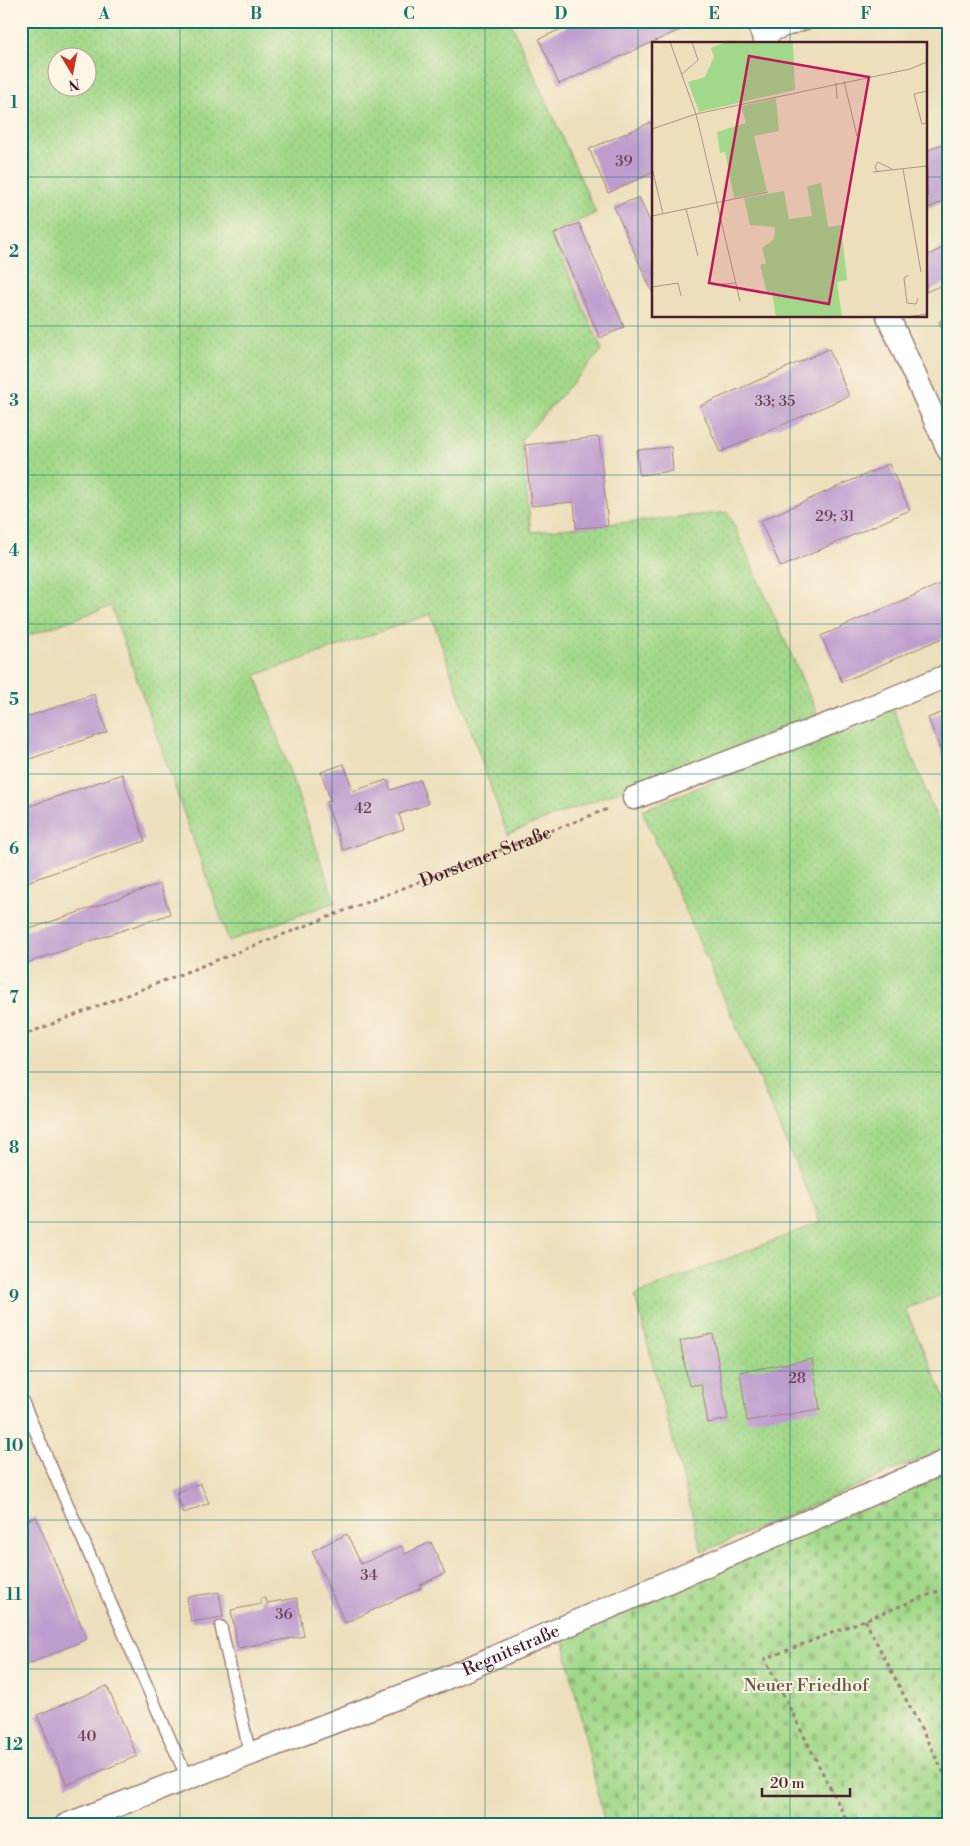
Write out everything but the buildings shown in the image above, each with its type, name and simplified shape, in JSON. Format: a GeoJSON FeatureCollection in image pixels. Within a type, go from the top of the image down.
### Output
{"type":"FeatureCollection","features":[{"type":"Feature","properties":{"kind":"street"},"geometry":{"type":"LineString","coordinates":[[889,318],[949,452]]}},
{"type":"Feature","properties":{"kind":"street"},"geometry":{"type":"LineString","coordinates":[[634,798],[842,719],[949,675]]}},
{"type":"Feature","properties":{"kind":"street","name":"Regnitstraße"},"geometry":{"type":"LineString","coordinates":[[66,1825],[430,1685],[949,1460]]}},
{"type":"Feature","properties":{"kind":"lane"},"geometry":{"type":"LineString","coordinates":[[763,34],[813,21]]}},
{"type":"Feature","properties":{"kind":"lane"},"geometry":{"type":"LineString","coordinates":[[21,1398],[187,1778]]}},
{"type":"Feature","properties":{"kind":"lane"},"geometry":{"type":"LineString","coordinates":[[221,1627],[250,1754]]}},
{"type":"Feature","properties":{"kind":"path","name":"Dorstener Straße"},"geometry":{"type":"LineString","coordinates":[[21,1036],[634,798]]}},
{"type":"Feature","properties":{"kind":"path"},"geometry":{"type":"LineString","coordinates":[[849,1825],[765,1659],[949,1586]]}},
{"type":"Feature","properties":{"kind":"path"},"geometry":{"type":"LineString","coordinates":[[865,1620],[949,1783]]}},
{"type":"Feature","properties":{"kind":"green space"},"geometry":{"type":"Polygon","coordinates":[[[21,21],[510,21],[596,213],[551,233],[602,350],[521,440],[531,532],[728,512],[818,715],[507,834],[431,614],[256,675],[335,902],[229,941],[111,606],[21,638],[21,21]]]}},
{"type":"Feature","properties":{"kind":"green space"},"geometry":{"type":"Polygon","coordinates":[[[893,709],[949,849],[949,1292],[905,1309],[949,1407],[949,1447],[702,1552],[635,1295],[821,1222],[642,810],[893,709]]]}},
{"type":"Feature","properties":{"kind":"green space","name":"Neuer Friedhof"},"geometry":{"type":"Polygon","coordinates":[[[949,1471],[949,1825],[605,1825],[563,1638],[949,1471]]]}}]}
